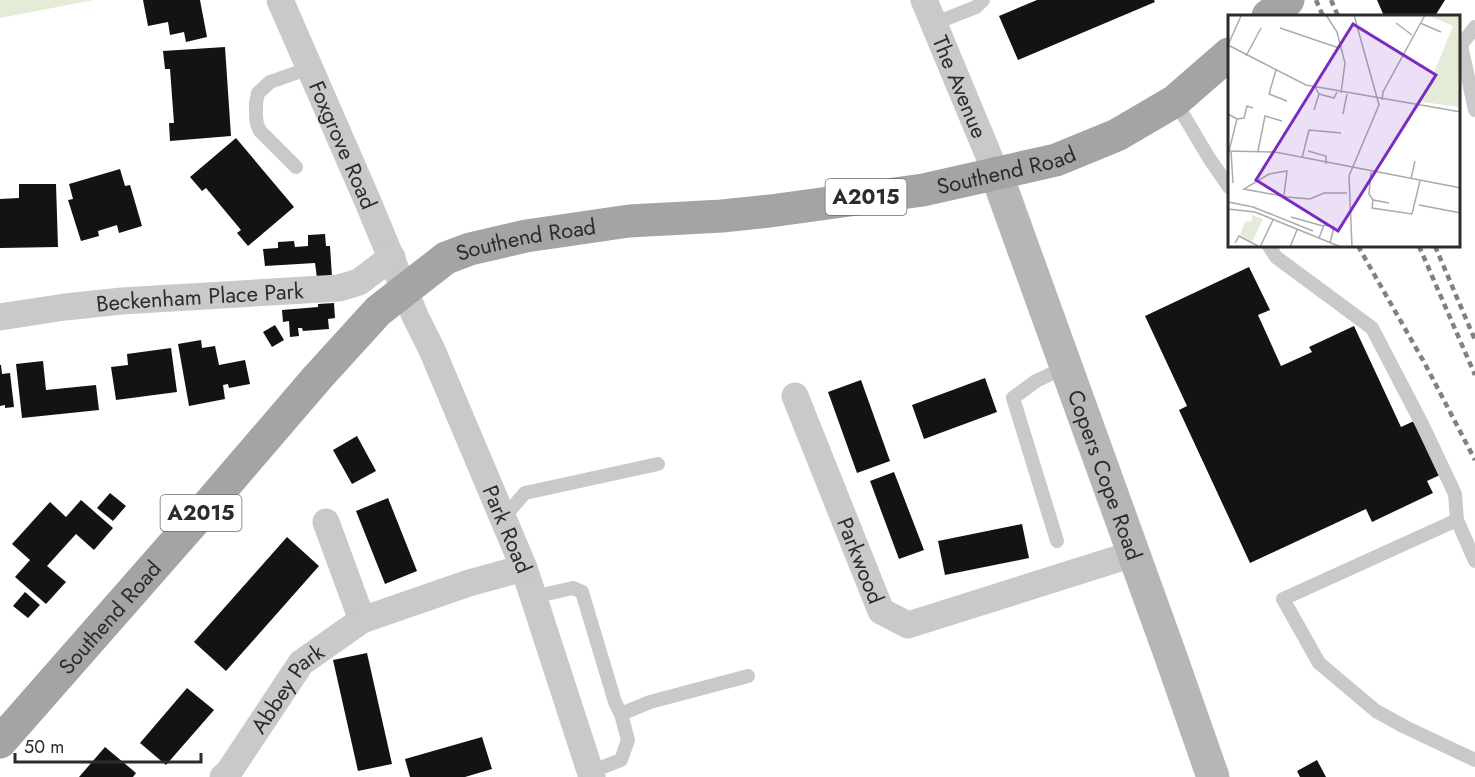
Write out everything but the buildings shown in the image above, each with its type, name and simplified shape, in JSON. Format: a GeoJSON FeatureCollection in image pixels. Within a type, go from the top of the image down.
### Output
{"type":"FeatureCollection","features":[{"type":"Feature","properties":{"kind":"main road","name":"Southend Road"},"geometry":{"type":"LineString","coordinates":[[0,742],[209,504],[316,378],[378,311],[437,264],[457,253],[526,236],[628,221],[770,211],[922,190],[1056,160],[1118,135],[1175,101],[1228,55]]}},
{"type":"Feature","properties":{"kind":"street","name":"Foxgrove Road"},"geometry":{"type":"LineString","coordinates":[[280,0],[405,288]]}},
{"type":"Feature","properties":{"kind":"street","name":"The Avenue"},"geometry":{"type":"LineString","coordinates":[[929,12],[996,173]]}},
{"type":"Feature","properties":{"kind":"street","name":"Copers Cope Road"},"geometry":{"type":"LineString","coordinates":[[996,173],[1213,777]]}},
{"type":"Feature","properties":{"kind":"street","name":"Beckenham Place Park"},"geometry":{"type":"LineString","coordinates":[[0,317],[122,301],[339,288],[359,282],[392,257]]}},
{"type":"Feature","properties":{"kind":"street","name":"Park Road"},"geometry":{"type":"LineString","coordinates":[[405,288],[524,568],[591,775]]}},
{"type":"Feature","properties":{"kind":"street","name":"Parkwood"},"geometry":{"type":"LineString","coordinates":[[795,396],[881,611],[908,625],[1133,554]]}},
{"type":"Feature","properties":{"kind":"street"},"geometry":{"type":"LineString","coordinates":[[326,522],[362,620]]}},
{"type":"Feature","properties":{"kind":"street","name":"Abbey Park"},"geometry":{"type":"LineString","coordinates":[[227,776],[301,663],[362,620],[469,583],[524,568]]}},
{"type":"Feature","properties":{"kind":"lane"},"geometry":{"type":"LineString","coordinates":[[929,12],[976,7],[983,0]]}},
{"type":"Feature","properties":{"kind":"lane"},"geometry":{"type":"LineString","coordinates":[[1475,27],[1461,45],[1471,74],[1475,110]]}},
{"type":"Feature","properties":{"kind":"lane"},"geometry":{"type":"LineString","coordinates":[[296,167],[260,131],[257,124],[256,103],[258,93],[270,82],[310,68]]}},
{"type":"Feature","properties":{"kind":"lane"},"geometry":{"type":"LineString","coordinates":[[1175,101],[1228,186]]}},
{"type":"Feature","properties":{"kind":"lane"},"geometry":{"type":"LineString","coordinates":[[1270,248],[1276,257],[1372,328],[1455,494],[1457,520],[1475,561]]}},
{"type":"Feature","properties":{"kind":"lane"},"geometry":{"type":"LineString","coordinates":[[1057,541],[1013,398],[1036,381],[1066,367]]}},
{"type":"Feature","properties":{"kind":"lane"},"geometry":{"type":"LineString","coordinates":[[503,518],[525,493],[658,464]]}},
{"type":"Feature","properties":{"kind":"lane"},"geometry":{"type":"LineString","coordinates":[[1457,520],[1283,599],[1319,663],[1376,711],[1475,760]]}},
{"type":"Feature","properties":{"kind":"lane"},"geometry":{"type":"LineString","coordinates":[[534,597],[573,588],[582,592],[628,740],[621,760],[591,775]]}},
{"type":"Feature","properties":{"kind":"lane"},"geometry":{"type":"LineString","coordinates":[[621,714],[650,702],[748,676]]}},
{"type":"Feature","properties":{"kind":"green space"},"geometry":{"type":"Polygon","coordinates":[[[0,0],[94,0],[0,18],[0,0]]]}},
{"type":"Feature","properties":{"kind":"railway"},"geometry":{"type":"LineString","coordinates":[[1316,0],[1323,15]]}},
{"type":"Feature","properties":{"kind":"railway"},"geometry":{"type":"LineString","coordinates":[[1331,0],[1338,15]]}},
{"type":"Feature","properties":{"kind":"railway"},"geometry":{"type":"LineString","coordinates":[[1359,248],[1424,362],[1475,460]]}},
{"type":"Feature","properties":{"kind":"railway"},"geometry":{"type":"LineString","coordinates":[[1420,248],[1475,375]]}},
{"type":"Feature","properties":{"kind":"railway"},"geometry":{"type":"LineString","coordinates":[[1436,248],[1475,340]]}}]}
